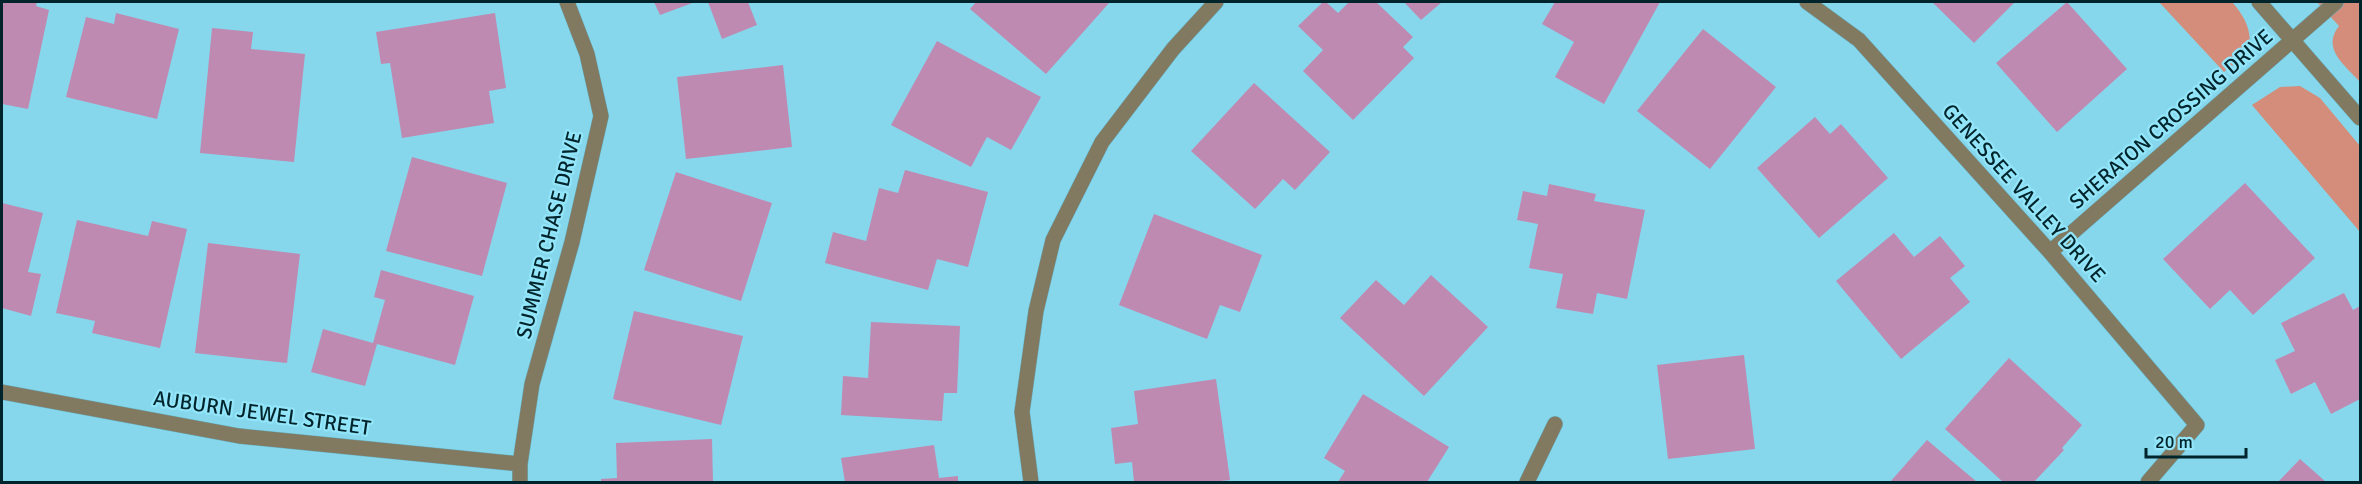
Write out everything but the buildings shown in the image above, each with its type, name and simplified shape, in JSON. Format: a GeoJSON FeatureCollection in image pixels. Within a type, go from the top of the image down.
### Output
{"type":"FeatureCollection","features":[{"type":"Feature","properties":{"kind":"street","name":"SUMMER CHASE DRIVE"},"geometry":{"type":"LineString","coordinates":[[520,483],[520,464],[532,384],[572,242],[601,116],[587,54],[567,2]]}},
{"type":"Feature","properties":{"kind":"street"},"geometry":{"type":"LineString","coordinates":[[1031,483],[1022,412],[1036,311],[1053,240],[1102,142],[1173,50],[1216,2]]}},
{"type":"Feature","properties":{"kind":"street","name":"GENESSEE VALLEY DRIVE"},"geometry":{"type":"LineString","coordinates":[[1807,2],[1859,40],[2050,252],[2197,425],[2148,483]]}},
{"type":"Feature","properties":{"kind":"street"},"geometry":{"type":"LineString","coordinates":[[2259,2],[2361,118]]}},
{"type":"Feature","properties":{"kind":"street","name":"SHERATON CROSSING DRIVE"},"geometry":{"type":"LineString","coordinates":[[2050,252],[2336,2]]}},
{"type":"Feature","properties":{"kind":"street","name":"AUBURN JEWEL STREET"},"geometry":{"type":"LineString","coordinates":[[2,392],[239,436],[520,464]]}},
{"type":"Feature","properties":{"kind":"street"},"geometry":{"type":"LineString","coordinates":[[1527,483],[1556,424]]}},
{"type":"Feature","properties":{"kind":"shaded area"},"geometry":{"type":"Polygon","coordinates":[[[2159,2],[2232,2],[2241,13],[2249,33],[2250,40],[2246,53],[2224,72],[2159,2]]]}},
{"type":"Feature","properties":{"kind":"shaded area"},"geometry":{"type":"Polygon","coordinates":[[[2317,2],[2360,2],[2360,82],[2342,63],[2334,49],[2334,34],[2339,26],[2317,2]]]}},
{"type":"Feature","properties":{"kind":"shaded area"},"geometry":{"type":"Polygon","coordinates":[[[2300,86],[2320,98],[2360,146],[2360,232],[2252,105],[2280,87],[2300,86]]]}}]}
